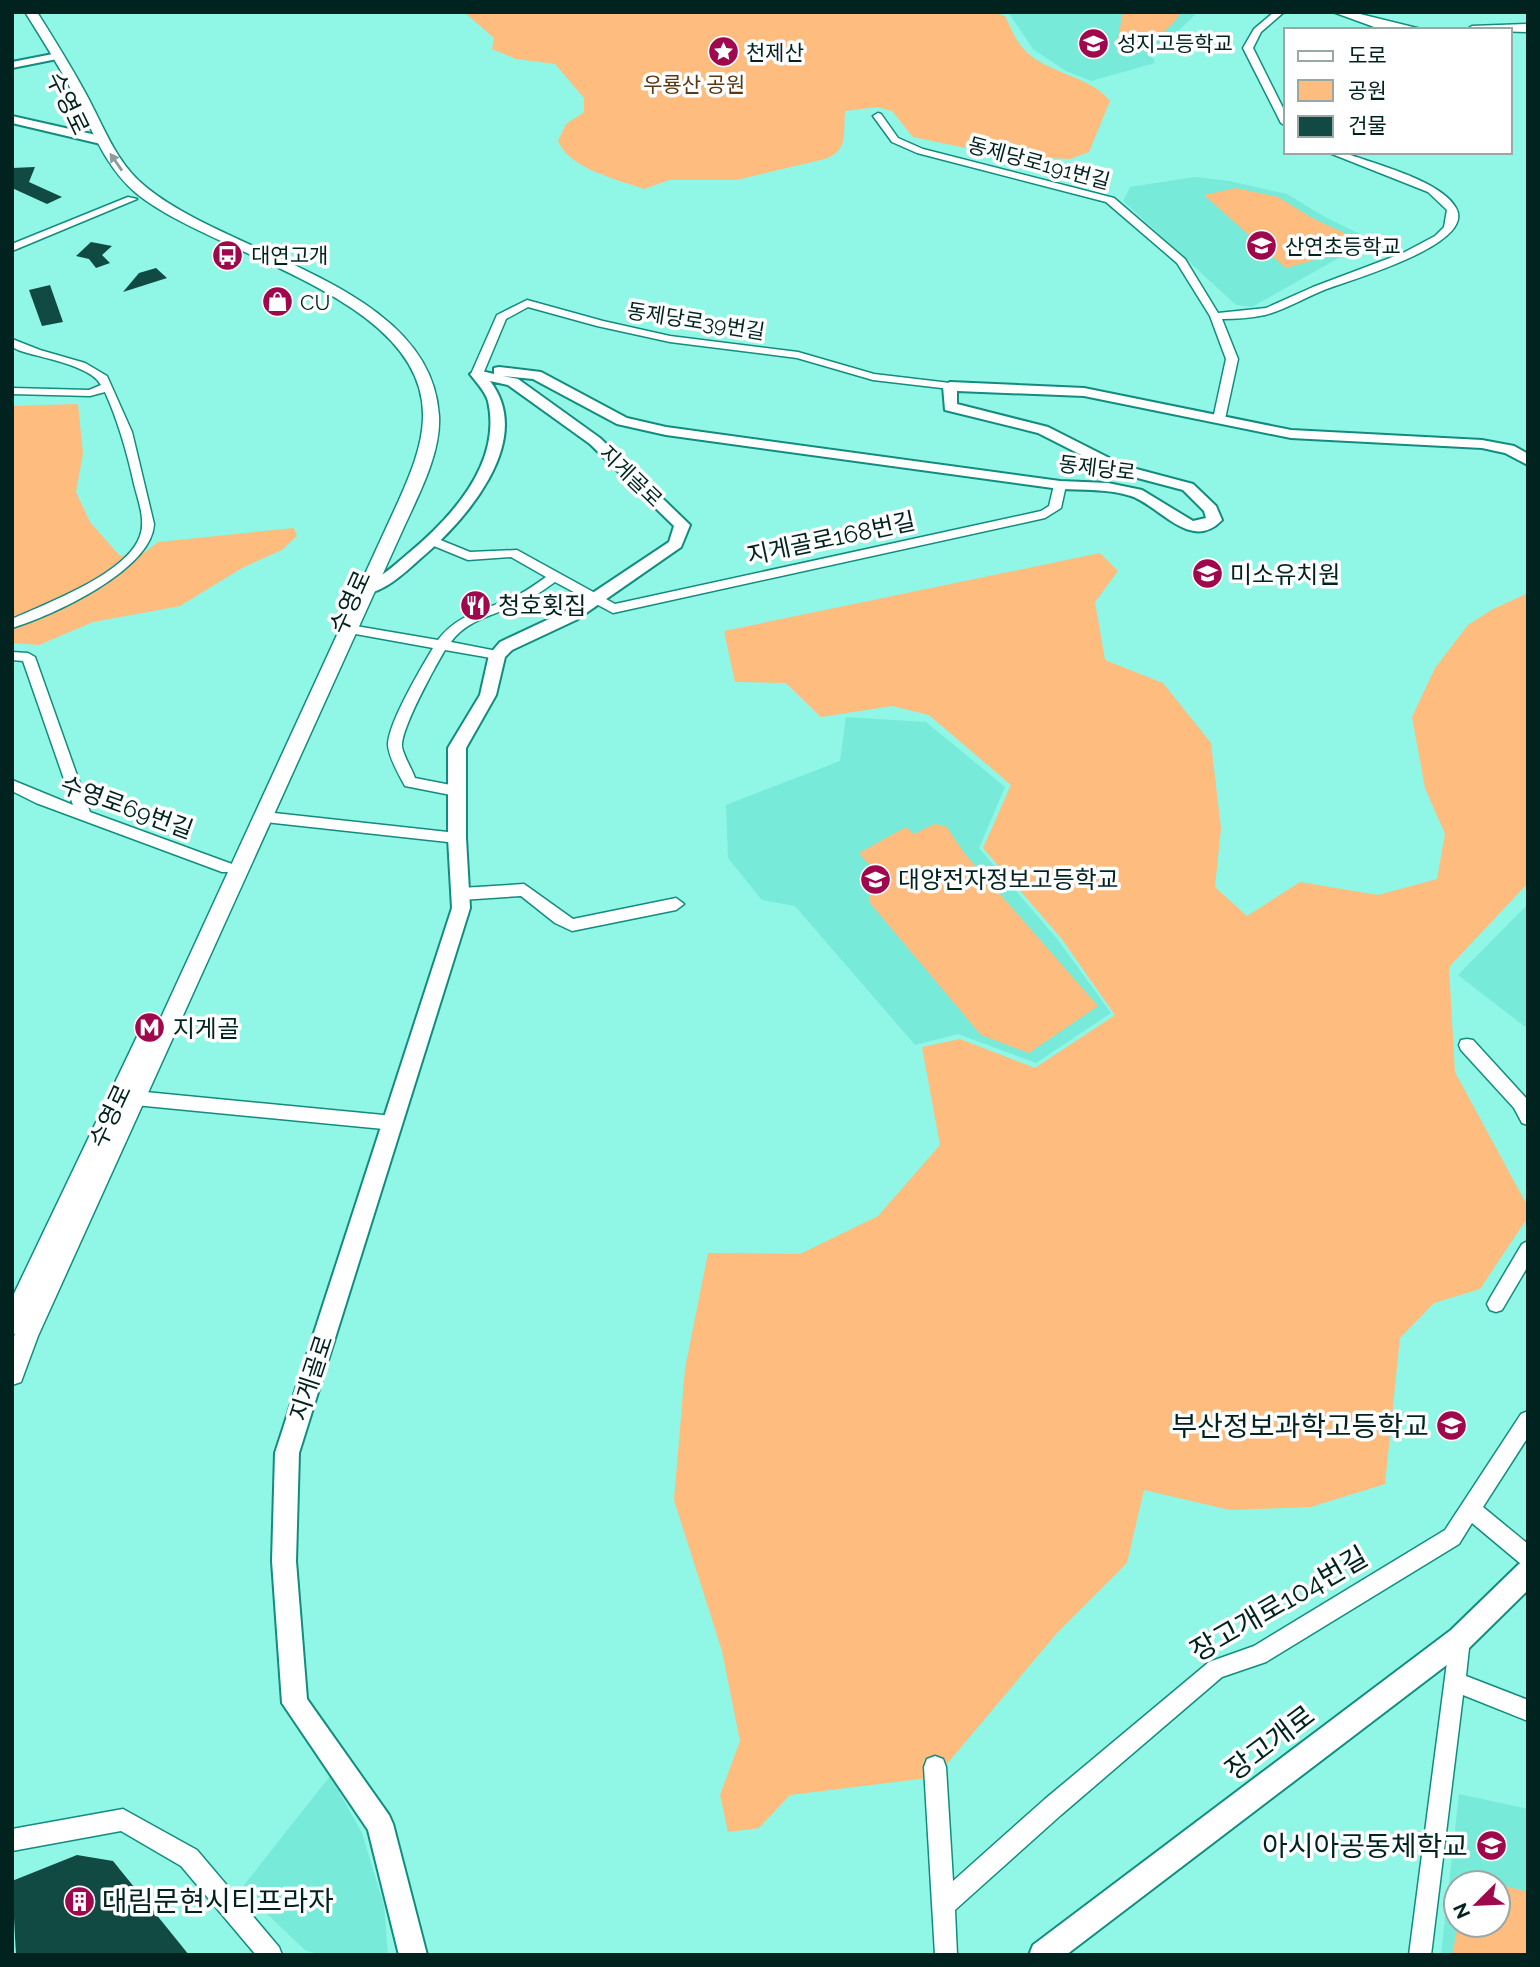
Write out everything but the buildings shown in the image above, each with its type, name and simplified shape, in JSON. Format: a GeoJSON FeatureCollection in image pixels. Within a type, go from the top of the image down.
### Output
{"type":"FeatureCollection","features":[{"type":"Feature","properties":{"kind":"main road","name":"수영로"},"geometry":{"type":"LineString","coordinates":[[12,1324],[21,1287],[414,485],[427,443],[431,412],[423,376],[410,351],[382,322],[359,306],[194,223],[144,193],[125,175],[101,140],[83,100],[20,12]]}},
{"type":"Feature","properties":{"kind":"main road","name":"수영로"},"geometry":{"type":"LineString","coordinates":[[12,1374],[26,1336],[350,629],[362,589],[403,482],[418,423],[417,395],[403,362],[382,335],[356,314],[295,281],[186,231],[132,199],[107,175],[85,134],[31,12]]}},
{"type":"Feature","properties":{"kind":"main road"},"geometry":{"type":"LineString","coordinates":[[1339,12],[1377,24],[1405,28]]}},
{"type":"Feature","properties":{"kind":"street"},"geometry":{"type":"LineString","coordinates":[[1280,12],[1257,31],[1248,48],[1284,119]]}},
{"type":"Feature","properties":{"kind":"street"},"geometry":{"type":"LineString","coordinates":[[12,65],[52,57]]}},
{"type":"Feature","properties":{"kind":"street","name":"동제당로191번길"},"geometry":{"type":"LineString","coordinates":[[878,116],[895,140],[920,151],[1110,200],[1181,261],[1215,316],[1232,359],[1219,419]]}},
{"type":"Feature","properties":{"kind":"street"},"geometry":{"type":"LineString","coordinates":[[12,119],[85,134],[101,140]]}},
{"type":"Feature","properties":{"kind":"street"},"geometry":{"type":"LineString","coordinates":[[1215,316],[1245,315],[1287,303],[1318,288],[1385,265],[1442,236],[1450,227],[1452,209],[1432,190],[1337,154]]}},
{"type":"Feature","properties":{"kind":"street"},"geometry":{"type":"LineString","coordinates":[[12,248],[132,199]]}},
{"type":"Feature","properties":{"kind":"street","name":"동제당로39번길"},"geometry":{"type":"LineString","coordinates":[[477,374],[501,317],[527,303],[601,324],[670,339],[798,355],[873,377],[950,386]]}},
{"type":"Feature","properties":{"kind":"street"},"geometry":{"type":"LineString","coordinates":[[12,342],[46,356],[88,368],[107,380],[121,413],[146,512],[146,537],[130,561],[112,575],[12,624]]}},
{"type":"Feature","properties":{"kind":"street","name":"동제당로"},"geometry":{"type":"LineString","coordinates":[[477,374],[499,371],[537,375],[622,421],[666,431],[1060,485],[1137,493],[1157,502],[1174,520],[1194,527],[1206,526],[1214,520],[1211,509],[1188,487],[1120,468],[1043,430],[950,407],[950,386]]}},
{"type":"Feature","properties":{"kind":"street"},"geometry":{"type":"LineString","coordinates":[[362,589],[381,583],[433,541],[469,501],[490,464],[496,436],[495,399],[477,374]]}},
{"type":"Feature","properties":{"kind":"street","name":"지게골로"},"geometry":{"type":"LineString","coordinates":[[412,1955],[380,1824],[295,1703],[284,1561],[286,1453],[461,908],[457,838],[457,748],[488,695],[496,654],[506,646],[570,616],[676,544],[682,525],[584,433],[513,382],[477,374]]}},
{"type":"Feature","properties":{"kind":"street"},"geometry":{"type":"LineString","coordinates":[[950,386],[1084,392],[1292,434],[1482,444],[1509,449],[1528,461]]}},
{"type":"Feature","properties":{"kind":"street"},"geometry":{"type":"LineString","coordinates":[[12,391],[90,393],[108,387]]}},
{"type":"Feature","properties":{"kind":"street","name":"지게골로168번길"},"geometry":{"type":"LineString","coordinates":[[595,599],[612,609],[1045,514],[1055,508],[1060,485]]}},
{"type":"Feature","properties":{"kind":"street"},"geometry":{"type":"LineString","coordinates":[[433,541],[468,556],[513,552],[595,599]]}},
{"type":"Feature","properties":{"kind":"street"},"geometry":{"type":"LineString","coordinates":[[456,791],[410,782],[395,746],[399,730],[426,671],[452,631],[475,616],[522,598],[554,577]]}},
{"type":"Feature","properties":{"kind":"street","name":"수영로"},"geometry":{"type":"LineString","coordinates":[[350,629],[442,645]]}},
{"type":"Feature","properties":{"kind":"street"},"geometry":{"type":"LineString","coordinates":[[442,645],[496,654]]}},
{"type":"Feature","properties":{"kind":"street"},"geometry":{"type":"LineString","coordinates":[[12,656],[28,657],[85,815]]}},
{"type":"Feature","properties":{"kind":"street","name":"수영로69번길"},"geometry":{"type":"LineString","coordinates":[[12,785],[227,868]]}},
{"type":"Feature","properties":{"kind":"street"},"geometry":{"type":"LineString","coordinates":[[265,817],[457,838]]}},
{"type":"Feature","properties":{"kind":"street"},"geometry":{"type":"LineString","coordinates":[[461,894],[524,890],[560,919],[572,925],[676,904]]}},
{"type":"Feature","properties":{"kind":"street"},"geometry":{"type":"LineString","coordinates":[[1467,1045],[1520,1103],[1528,1118]]}},
{"type":"Feature","properties":{"kind":"street","name":"수영로"},"geometry":{"type":"LineString","coordinates":[[135,1098],[394,1123]]}},
{"type":"Feature","properties":{"kind":"street"},"geometry":{"type":"LineString","coordinates":[[1496,1304],[1528,1249]]}},
{"type":"Feature","properties":{"kind":"street","name":"장고개로104번길"},"geometry":{"type":"LineString","coordinates":[[943,1905],[1053,1807],[1216,1669],[1259,1655],[1452,1536],[1528,1420]]}},
{"type":"Feature","properties":{"kind":"street"},"geometry":{"type":"LineString","coordinates":[[1470,1509],[1528,1557]]}},
{"type":"Feature","properties":{"kind":"street","name":"장고개로"},"geometry":{"type":"LineString","coordinates":[[1043,1955],[1460,1639],[1528,1573]]}},
{"type":"Feature","properties":{"kind":"street"},"geometry":{"type":"LineString","coordinates":[[1420,1955],[1460,1639]]}},
{"type":"Feature","properties":{"kind":"street"},"geometry":{"type":"LineString","coordinates":[[1456,1682],[1528,1711]]}},
{"type":"Feature","properties":{"kind":"street"},"geometry":{"type":"LineString","coordinates":[[935,1767],[946,1955]]}},
{"type":"Feature","properties":{"kind":"street"},"geometry":{"type":"LineString","coordinates":[[12,1840],[123,1820],[189,1858],[271,1955]]}},
{"type":"Feature","properties":{"kind":"shaded area","name":"성지고등학교"},"geometry":{"type":"Polygon","coordinates":[[[1008,12],[1198,12],[1175,34],[1149,49],[1155,63],[1091,81],[1066,71],[1033,49],[1008,12]]]}},
{"type":"Feature","properties":{"kind":"shaded area","name":"산연초등학교"},"geometry":{"type":"Polygon","coordinates":[[[1195,177],[1229,181],[1287,194],[1364,236],[1342,256],[1252,307],[1236,305],[1123,201],[1130,187],[1195,177]]]}},
{"type":"Feature","properties":{"kind":"shaded area","name":"대양전자정보고등학교"},"geometry":{"type":"Polygon","coordinates":[[[846,717],[926,722],[1005,787],[979,848],[1058,940],[1111,1013],[1036,1063],[958,1034],[915,1045],[795,906],[762,900],[728,858],[726,805],[840,761],[846,717]]]}},
{"type":"Feature","properties":{"kind":"shaded area"},"geometry":{"type":"Polygon","coordinates":[[[1528,904],[1528,1029],[1458,975],[1528,904]]]}},
{"type":"Feature","properties":{"kind":"shaded area"},"geometry":{"type":"Polygon","coordinates":[[[330,1776],[362,1833],[384,1906],[388,1955],[321,1955],[305,1950],[241,1889],[330,1776]]]}},
{"type":"Feature","properties":{"kind":"shaded area","name":"아시아공동체학교"},"geometry":{"type":"Polygon","coordinates":[[[1459,1794],[1528,1809],[1528,1955],[1441,1955],[1443,1939],[1512,1939],[1512,1869],[1451,1869],[1459,1794]]]}},
{"type":"Feature","properties":{"kind":"green space","name":"우룡산 공원"},"geometry":{"type":"Polygon","coordinates":[[[464,12],[994,12],[1005,16],[1019,43],[1030,55],[1053,69],[1090,85],[1110,101],[1089,152],[1070,159],[1004,156],[913,137],[892,111],[878,107],[845,111],[841,146],[825,159],[736,180],[669,180],[644,189],[595,172],[564,151],[558,141],[566,124],[584,112],[584,98],[555,64],[516,59],[492,49],[494,38],[464,12]]]}},
{"type":"Feature","properties":{"kind":"green space"},"geometry":{"type":"Polygon","coordinates":[[[1123,12],[1181,13],[1161,34],[1117,43],[1123,12]]]}},
{"type":"Feature","properties":{"kind":"green space"},"geometry":{"type":"Polygon","coordinates":[[[1236,188],[1278,197],[1314,219],[1351,236],[1325,257],[1286,268],[1204,195],[1236,188]]]}},
{"type":"Feature","properties":{"kind":"green space"},"geometry":{"type":"Polygon","coordinates":[[[78,404],[83,454],[76,492],[90,522],[120,556],[145,552],[158,542],[294,528],[297,536],[282,550],[242,568],[180,606],[93,622],[39,645],[12,643],[12,406],[78,404]]]}},
{"type":"Feature","properties":{"kind":"green space"},"geometry":{"type":"Polygon","coordinates":[[[1100,553],[1118,571],[1095,602],[1105,660],[1163,683],[1211,743],[1221,828],[1215,887],[1247,916],[1300,882],[1378,895],[1437,879],[1445,834],[1425,788],[1412,717],[1435,668],[1468,625],[1493,609],[1528,593],[1528,883],[1449,967],[1455,1072],[1528,1207],[1528,1217],[1480,1289],[1434,1303],[1400,1338],[1385,1484],[1311,1507],[1230,1510],[1144,1490],[1127,1563],[1057,1633],[936,1777],[790,1795],[759,1828],[728,1832],[720,1795],[740,1741],[722,1651],[674,1500],[685,1369],[708,1253],[800,1254],[878,1216],[940,1145],[922,1047],[960,1039],[1035,1068],[1115,1015],[1061,938],[983,848],[1011,785],[929,715],[892,706],[821,717],[786,683],[735,682],[724,631],[1100,553]]]}},
{"type":"Feature","properties":{"kind":"green space"},"geometry":{"type":"Polygon","coordinates":[[[934,824],[946,826],[965,854],[1098,1006],[1029,1053],[981,1035],[870,903],[869,889],[883,881],[859,853],[906,827],[914,834],[934,824]]]}},
{"type":"Feature","properties":{"kind":"green space"},"geometry":{"type":"Polygon","coordinates":[[[1512,1888],[1528,1892],[1528,1955],[1452,1955],[1455,1939],[1512,1939],[1512,1888]]]}},
{"type":"Feature","properties":{"kind":"place","name":"성지고등학교"},"geometry":{"type":"Point","coordinates":[1094,43]}},
{"type":"Feature","properties":{"kind":"place","name":"천제산"},"geometry":{"type":"Point","coordinates":[723,52]}},
{"type":"Feature","properties":{"kind":"place","name":"산연초등학교"},"geometry":{"type":"Point","coordinates":[1262,246]}},
{"type":"Feature","properties":{"kind":"place","name":"대연고개"},"geometry":{"type":"Point","coordinates":[228,255]}},
{"type":"Feature","properties":{"kind":"place","name":"CU"},"geometry":{"type":"Point","coordinates":[277,302]}},
{"type":"Feature","properties":{"kind":"place","name":"미소유치원"},"geometry":{"type":"Point","coordinates":[1207,574]}},
{"type":"Feature","properties":{"kind":"place","name":"청호횟집"},"geometry":{"type":"Point","coordinates":[475,605]}},
{"type":"Feature","properties":{"kind":"place","name":"대양전자정보고등학교"},"geometry":{"type":"Point","coordinates":[875,879]}},
{"type":"Feature","properties":{"kind":"place","name":"지게골"},"geometry":{"type":"Point","coordinates":[150,1028]}},
{"type":"Feature","properties":{"kind":"place","name":"부산정보과학고등학교"},"geometry":{"type":"Point","coordinates":[1452,1426]}},
{"type":"Feature","properties":{"kind":"place","name":"아시아공동체학교"},"geometry":{"type":"Point","coordinates":[1491,1846]}},
{"type":"Feature","properties":{"kind":"place","name":"대림문현시티프라자"},"geometry":{"type":"Point","coordinates":[79,1901]}}]}
